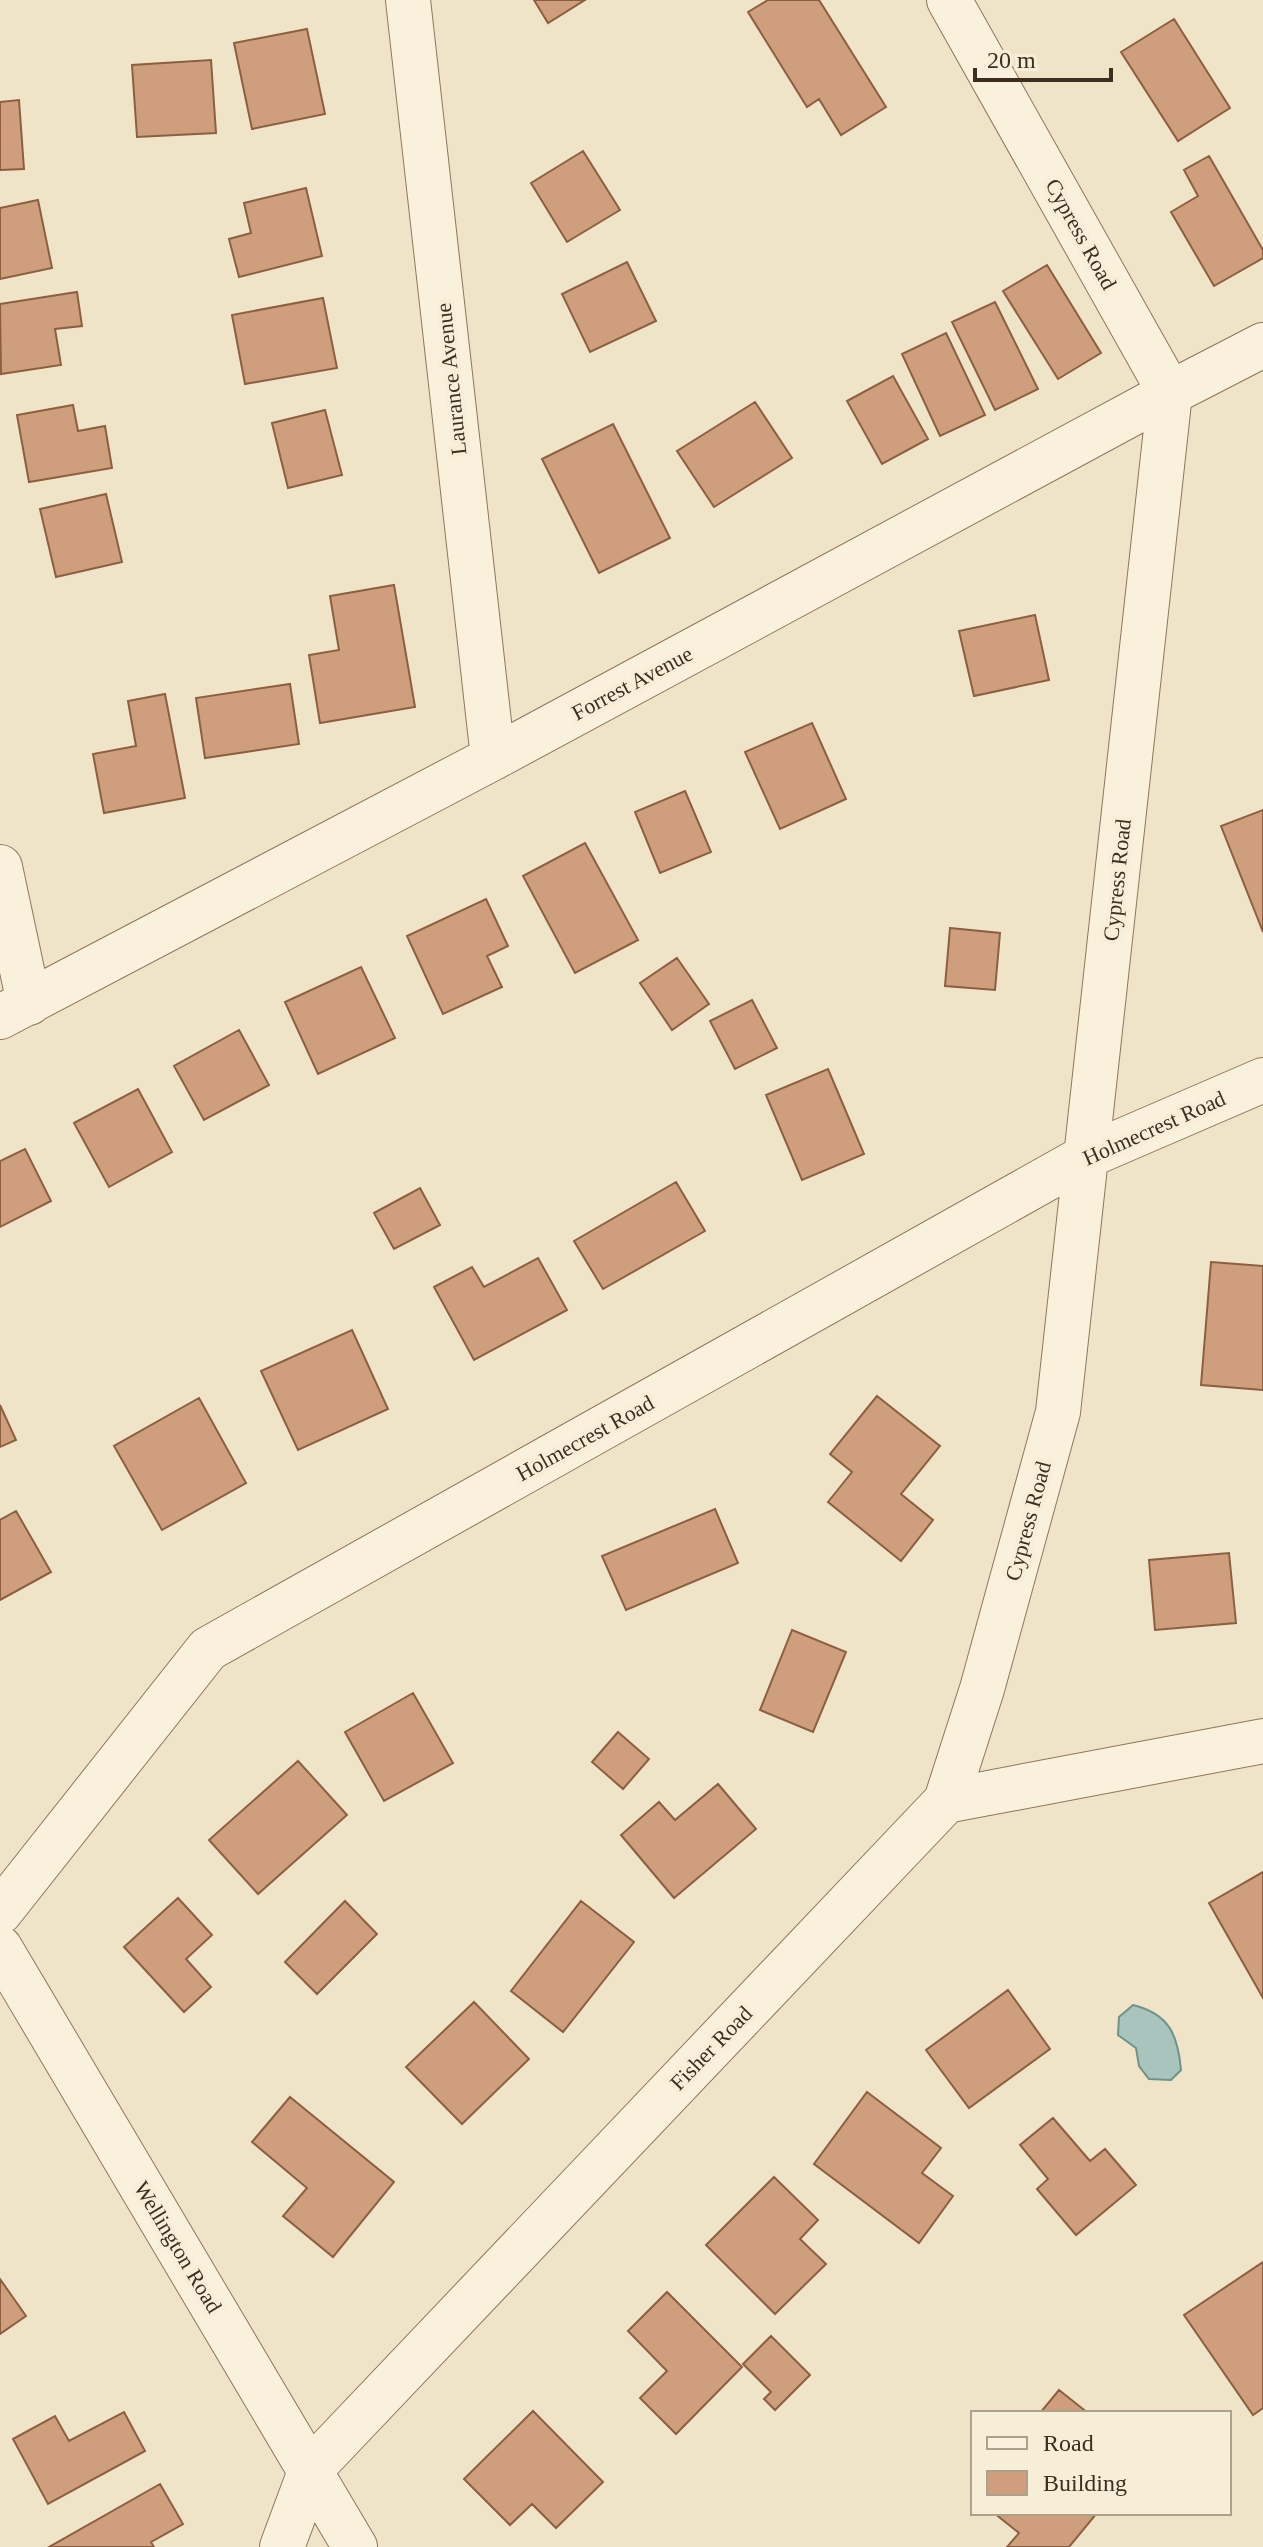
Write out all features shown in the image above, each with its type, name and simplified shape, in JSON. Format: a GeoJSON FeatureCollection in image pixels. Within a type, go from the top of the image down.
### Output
{"type":"FeatureCollection","features":[{"type":"Feature","properties":{"kind":"street","name":"Laurance Avenue"},"geometry":{"type":"LineString","coordinates":[[408,0],[493,758]]}},
{"type":"Feature","properties":{"kind":"street","name":"Cypress Road"},"geometry":{"type":"LineString","coordinates":[[946,1801],[982,1689],[1058,1412],[1170,393],[949,0]]}},
{"type":"Feature","properties":{"kind":"street","name":"Forrest Avenue"},"geometry":{"type":"LineString","coordinates":[[14,1010],[493,758],[1263,345]]}},
{"type":"Feature","properties":{"kind":"street"},"geometry":{"type":"LineString","coordinates":[[0,867],[14,1010]]}},
{"type":"Feature","properties":{"kind":"street","name":"Holmecrest Road"},"geometry":{"type":"LineString","coordinates":[[0,1912],[208,1649],[1087,1156],[1263,1080]]}},
{"type":"Feature","properties":{"kind":"street"},"geometry":{"type":"LineString","coordinates":[[946,1801],[1263,1741]]}},
{"type":"Feature","properties":{"kind":"street","name":"Fisher Road"},"geometry":{"type":"LineString","coordinates":[[282,2547],[311,2469],[946,1801]]}},
{"type":"Feature","properties":{"kind":"street","name":"Wellington Road"},"geometry":{"type":"LineString","coordinates":[[0,1948],[355,2547]]}},
{"type":"Feature","properties":{"kind":"water"},"geometry":{"type":"Polygon","coordinates":[[[1133,2005],[1156,2014],[1170,2028],[1181,2070],[1171,2080],[1149,2079],[1139,2066],[1136,2048],[1118,2035],[1119,2017],[1133,2005]]]}},
{"type":"Feature","properties":{"kind":"building"},"geometry":{"type":"Polygon","coordinates":[[[534,0],[585,0],[548,23],[534,0]]]}},
{"type":"Feature","properties":{"kind":"building"},"geometry":{"type":"Polygon","coordinates":[[[768,0],[819,0],[886,107],[841,135],[819,99],[807,107],[748,12],[768,0]]]}},
{"type":"Feature","properties":{"kind":"building"},"geometry":{"type":"Polygon","coordinates":[[[1174,19],[1230,108],[1178,141],[1121,52],[1174,19]]]}},
{"type":"Feature","properties":{"kind":"building"},"geometry":{"type":"Polygon","coordinates":[[[307,29],[325,114],[252,129],[234,43],[307,29]]]}},
{"type":"Feature","properties":{"kind":"building"},"geometry":{"type":"Polygon","coordinates":[[[211,60],[216,133],[137,137],[132,65],[211,60]]]}},
{"type":"Feature","properties":{"kind":"building"},"geometry":{"type":"Polygon","coordinates":[[[19,100],[24,169],[0,170],[0,102],[19,100]]]}},
{"type":"Feature","properties":{"kind":"building"},"geometry":{"type":"Polygon","coordinates":[[[583,151],[620,210],[567,242],[531,183],[583,151]]]}},
{"type":"Feature","properties":{"kind":"building"},"geometry":{"type":"Polygon","coordinates":[[[1209,156],[1263,250],[1263,258],[1214,286],[1171,212],[1198,196],[1184,170],[1209,156]]]}},
{"type":"Feature","properties":{"kind":"building"},"geometry":{"type":"Polygon","coordinates":[[[306,188],[322,256],[239,277],[229,239],[251,233],[244,203],[306,188]]]}},
{"type":"Feature","properties":{"kind":"building"},"geometry":{"type":"Polygon","coordinates":[[[38,200],[52,268],[0,279],[0,208],[38,200]]]}},
{"type":"Feature","properties":{"kind":"building"},"geometry":{"type":"Polygon","coordinates":[[[627,262],[656,321],[590,352],[562,294],[627,262]]]}},
{"type":"Feature","properties":{"kind":"building"},"geometry":{"type":"Polygon","coordinates":[[[1047,265],[1101,353],[1058,379],[1003,291],[1047,265]]]}},
{"type":"Feature","properties":{"kind":"building"},"geometry":{"type":"Polygon","coordinates":[[[77,292],[82,326],[55,329],[61,365],[1,374],[0,304],[77,292]]]}},
{"type":"Feature","properties":{"kind":"building"},"geometry":{"type":"Polygon","coordinates":[[[323,298],[337,368],[245,384],[232,315],[323,298]]]}},
{"type":"Feature","properties":{"kind":"building"},"geometry":{"type":"Polygon","coordinates":[[[995,302],[1038,389],[995,410],[952,322],[995,302]]]}},
{"type":"Feature","properties":{"kind":"building"},"geometry":{"type":"Polygon","coordinates":[[[946,333],[985,415],[940,436],[902,354],[946,333]]]}},
{"type":"Feature","properties":{"kind":"building"},"geometry":{"type":"Polygon","coordinates":[[[893,376],[928,439],[882,464],[847,401],[893,376]]]}},
{"type":"Feature","properties":{"kind":"building"},"geometry":{"type":"Polygon","coordinates":[[[755,402],[792,458],[714,507],[677,451],[755,402]]]}},
{"type":"Feature","properties":{"kind":"building"},"geometry":{"type":"Polygon","coordinates":[[[73,405],[78,431],[105,426],[112,468],[29,482],[17,415],[73,405]]]}},
{"type":"Feature","properties":{"kind":"building"},"geometry":{"type":"Polygon","coordinates":[[[325,410],[342,475],[288,488],[272,423],[325,410]]]}},
{"type":"Feature","properties":{"kind":"building"},"geometry":{"type":"Polygon","coordinates":[[[613,424],[670,538],[599,573],[542,459],[613,424]]]}},
{"type":"Feature","properties":{"kind":"building"},"geometry":{"type":"Polygon","coordinates":[[[106,494],[122,562],[56,577],[40,509],[106,494]]]}},
{"type":"Feature","properties":{"kind":"building"},"geometry":{"type":"Polygon","coordinates":[[[394,585],[415,707],[320,723],[309,655],[339,650],[330,596],[394,585]]]}},
{"type":"Feature","properties":{"kind":"building"},"geometry":{"type":"Polygon","coordinates":[[[1035,615],[1049,680],[974,696],[959,631],[1035,615]]]}},
{"type":"Feature","properties":{"kind":"building"},"geometry":{"type":"Polygon","coordinates":[[[290,684],[299,744],[205,758],[196,698],[290,684]]]}},
{"type":"Feature","properties":{"kind":"building"},"geometry":{"type":"Polygon","coordinates":[[[165,694],[185,798],[104,813],[93,754],[136,746],[128,701],[165,694]]]}},
{"type":"Feature","properties":{"kind":"building"},"geometry":{"type":"Polygon","coordinates":[[[812,723],[846,799],[780,829],[745,752],[812,723]]]}},
{"type":"Feature","properties":{"kind":"building"},"geometry":{"type":"Polygon","coordinates":[[[685,791],[711,852],[660,873],[635,812],[685,791]]]}},
{"type":"Feature","properties":{"kind":"building"},"geometry":{"type":"Polygon","coordinates":[[[1263,810],[1263,932],[1221,826],[1263,810]]]}},
{"type":"Feature","properties":{"kind":"building"},"geometry":{"type":"Polygon","coordinates":[[[585,843],[638,940],[575,973],[523,876],[585,843]]]}},
{"type":"Feature","properties":{"kind":"building"},"geometry":{"type":"Polygon","coordinates":[[[486,899],[508,946],[487,956],[502,987],[443,1014],[407,936],[486,899]]]}},
{"type":"Feature","properties":{"kind":"building"},"geometry":{"type":"Polygon","coordinates":[[[950,928],[1000,933],[995,990],[945,986],[950,928]]]}},
{"type":"Feature","properties":{"kind":"building"},"geometry":{"type":"Polygon","coordinates":[[[677,958],[709,1004],[672,1030],[640,983],[677,958]]]}},
{"type":"Feature","properties":{"kind":"building"},"geometry":{"type":"Polygon","coordinates":[[[361,967],[395,1038],[318,1074],[285,1002],[361,967]]]}},
{"type":"Feature","properties":{"kind":"building"},"geometry":{"type":"Polygon","coordinates":[[[752,1000],[777,1048],[735,1069],[710,1021],[752,1000]]]}},
{"type":"Feature","properties":{"kind":"building"},"geometry":{"type":"Polygon","coordinates":[[[239,1030],[269,1085],[204,1120],[174,1066],[239,1030]]]}},
{"type":"Feature","properties":{"kind":"building"},"geometry":{"type":"Polygon","coordinates":[[[828,1069],[864,1154],[802,1180],[766,1095],[828,1069]]]}},
{"type":"Feature","properties":{"kind":"building"},"geometry":{"type":"Polygon","coordinates":[[[138,1089],[172,1152],[109,1187],[74,1123],[138,1089]]]}},
{"type":"Feature","properties":{"kind":"building"},"geometry":{"type":"Polygon","coordinates":[[[25,1149],[51,1201],[0,1227],[0,1161],[25,1149]]]}},
{"type":"Feature","properties":{"kind":"building"},"geometry":{"type":"Polygon","coordinates":[[[676,1182],[705,1231],[603,1289],[574,1241],[676,1182]]]}},
{"type":"Feature","properties":{"kind":"building"},"geometry":{"type":"Polygon","coordinates":[[[420,1188],[440,1225],[394,1249],[374,1213],[420,1188]]]}},
{"type":"Feature","properties":{"kind":"building"},"geometry":{"type":"Polygon","coordinates":[[[538,1258],[567,1310],[474,1360],[434,1287],[472,1267],[484,1287],[538,1258]]]}},
{"type":"Feature","properties":{"kind":"building"},"geometry":{"type":"Polygon","coordinates":[[[1211,1262],[1263,1266],[1263,1390],[1201,1385],[1211,1262]]]}},
{"type":"Feature","properties":{"kind":"building"},"geometry":{"type":"Polygon","coordinates":[[[352,1330],[388,1409],[298,1450],[261,1371],[352,1330]]]}},
{"type":"Feature","properties":{"kind":"building"},"geometry":{"type":"Polygon","coordinates":[[[877,1396],[940,1446],[901,1494],[933,1520],[901,1561],[828,1502],[852,1472],[830,1454],[877,1396]]]}},
{"type":"Feature","properties":{"kind":"building"},"geometry":{"type":"Polygon","coordinates":[[[199,1398],[246,1483],[162,1530],[114,1446],[199,1398]]]}},
{"type":"Feature","properties":{"kind":"building"},"geometry":{"type":"Polygon","coordinates":[[[0,1405],[16,1440],[0,1447],[0,1405]]]}},
{"type":"Feature","properties":{"kind":"building"},"geometry":{"type":"Polygon","coordinates":[[[715,1509],[738,1563],[626,1610],[602,1556],[715,1509]]]}},
{"type":"Feature","properties":{"kind":"building"},"geometry":{"type":"Polygon","coordinates":[[[16,1511],[51,1572],[0,1600],[0,1520],[16,1511]]]}},
{"type":"Feature","properties":{"kind":"building"},"geometry":{"type":"Polygon","coordinates":[[[1229,1553],[1236,1623],[1155,1630],[1149,1560],[1229,1553]]]}},
{"type":"Feature","properties":{"kind":"building"},"geometry":{"type":"Polygon","coordinates":[[[792,1630],[846,1652],[813,1732],[760,1710],[792,1630]]]}},
{"type":"Feature","properties":{"kind":"building"},"geometry":{"type":"Polygon","coordinates":[[[413,1693],[453,1763],[384,1801],[345,1732],[413,1693]]]}},
{"type":"Feature","properties":{"kind":"building"},"geometry":{"type":"Polygon","coordinates":[[[618,1732],[649,1759],[623,1789],[592,1762],[618,1732]]]}},
{"type":"Feature","properties":{"kind":"building"},"geometry":{"type":"Polygon","coordinates":[[[298,1761],[347,1815],[258,1894],[209,1840],[298,1761]]]}},
{"type":"Feature","properties":{"kind":"building"},"geometry":{"type":"Polygon","coordinates":[[[718,1784],[756,1829],[674,1898],[621,1835],[659,1802],[675,1820],[718,1784]]]}},
{"type":"Feature","properties":{"kind":"building"},"geometry":{"type":"Polygon","coordinates":[[[1263,1872],[1263,1998],[1209,1903],[1263,1872]]]}},
{"type":"Feature","properties":{"kind":"building"},"geometry":{"type":"Polygon","coordinates":[[[178,1898],[212,1935],[186,1959],[211,1987],[184,2012],[124,1947],[178,1898]]]}},
{"type":"Feature","properties":{"kind":"building"},"geometry":{"type":"Polygon","coordinates":[[[345,1901],[377,1934],[317,1994],[285,1962],[345,1901]]]}},
{"type":"Feature","properties":{"kind":"building"},"geometry":{"type":"Polygon","coordinates":[[[581,1901],[634,1942],[563,2032],[511,1991],[581,1901]]]}},
{"type":"Feature","properties":{"kind":"building"},"geometry":{"type":"Polygon","coordinates":[[[1008,1990],[1050,2049],[969,2108],[926,2050],[1008,1990]]]}},
{"type":"Feature","properties":{"kind":"building"},"geometry":{"type":"Polygon","coordinates":[[[474,2002],[529,2059],[462,2124],[406,2067],[474,2002]]]}},
{"type":"Feature","properties":{"kind":"building"},"geometry":{"type":"Polygon","coordinates":[[[867,2092],[941,2148],[922,2173],[953,2196],[919,2243],[814,2164],[867,2092]]]}},
{"type":"Feature","properties":{"kind":"building"},"geometry":{"type":"Polygon","coordinates":[[[290,2097],[394,2182],[333,2257],[283,2216],[307,2188],[252,2142],[290,2097]]]}},
{"type":"Feature","properties":{"kind":"building"},"geometry":{"type":"Polygon","coordinates":[[[1053,2118],[1090,2161],[1105,2149],[1136,2185],[1076,2235],[1037,2189],[1048,2179],[1020,2145],[1053,2118]]]}},
{"type":"Feature","properties":{"kind":"building"},"geometry":{"type":"Polygon","coordinates":[[[774,2177],[818,2220],[800,2239],[826,2264],[775,2314],[706,2245],[774,2177]]]}},
{"type":"Feature","properties":{"kind":"building"},"geometry":{"type":"Polygon","coordinates":[[[1263,2262],[1263,2408],[1253,2415],[1184,2315],[1263,2262]]]}},
{"type":"Feature","properties":{"kind":"building"},"geometry":{"type":"Polygon","coordinates":[[[0,2279],[26,2316],[0,2334],[0,2279]]]}},
{"type":"Feature","properties":{"kind":"building"},"geometry":{"type":"Polygon","coordinates":[[[667,2292],[742,2367],[676,2434],[640,2398],[667,2371],[628,2331],[667,2292]]]}},
{"type":"Feature","properties":{"kind":"building"},"geometry":{"type":"Polygon","coordinates":[[[771,2336],[810,2375],[775,2410],[764,2399],[771,2392],[743,2364],[771,2336]]]}},
{"type":"Feature","properties":{"kind":"building"},"geometry":{"type":"Polygon","coordinates":[[[1059,2390],[1085,2411],[1042,2411],[1059,2390]]]}},
{"type":"Feature","properties":{"kind":"building"},"geometry":{"type":"Polygon","coordinates":[[[533,2411],[603,2482],[556,2528],[532,2504],[510,2525],[464,2479],[533,2411]]]}},
{"type":"Feature","properties":{"kind":"building"},"geometry":{"type":"Polygon","coordinates":[[[124,2412],[145,2451],[48,2504],[13,2439],[55,2416],[69,2441],[124,2412]]]}},
{"type":"Feature","properties":{"kind":"building"},"geometry":{"type":"Polygon","coordinates":[[[160,2484],[183,2524],[151,2542],[154,2547],[49,2547],[160,2484]]]}},
{"type":"Feature","properties":{"kind":"building"},"geometry":{"type":"Polygon","coordinates":[[[996,2515],[1095,2515],[1069,2547],[1007,2547],[1019,2533],[996,2515]]]}}]}
